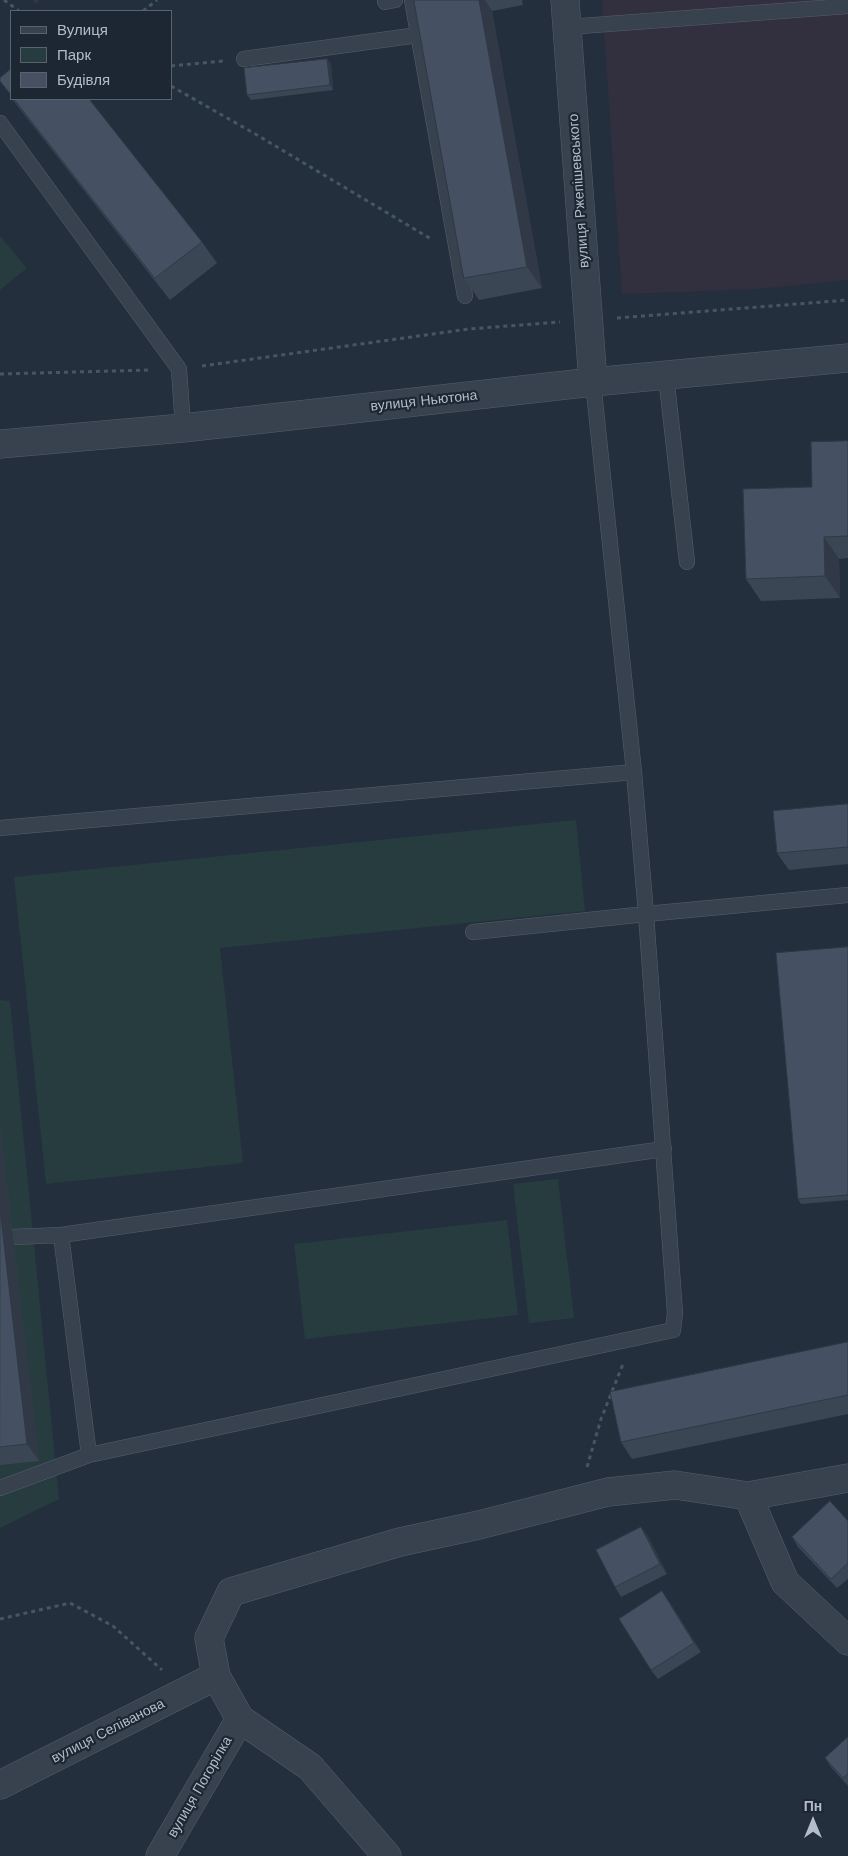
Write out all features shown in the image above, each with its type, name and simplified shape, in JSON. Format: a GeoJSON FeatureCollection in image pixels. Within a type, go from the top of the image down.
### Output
{"type":"FeatureCollection","features":[{"type":"Feature","properties":{"kind":"street","name":"вулиця Ржепішевського"},"geometry":{"type":"LineString","coordinates":[[565,0],[593,382]]}},
{"type":"Feature","properties":{"kind":"street","name":"вулиця Ньютона"},"geometry":{"type":"LineString","coordinates":[[0,444],[183,428],[593,382],[848,358]]}},
{"type":"Feature","properties":{"kind":"street"},"geometry":{"type":"LineString","coordinates":[[387,1856],[310,1767],[240,1719],[216,1676],[209,1638],[231,1592],[400,1542],[479,1525],[608,1492],[675,1485],[748,1496],[848,1478]]}},
{"type":"Feature","properties":{"kind":"street"},"geometry":{"type":"LineString","coordinates":[[748,1496],[785,1582],[848,1641]]}},
{"type":"Feature","properties":{"kind":"street","name":"вулиця Селіванова"},"geometry":{"type":"LineString","coordinates":[[0,1785],[216,1676]]}},
{"type":"Feature","properties":{"kind":"street","name":"вулиця Погорілка"},"geometry":{"type":"LineString","coordinates":[[160,1856],[240,1719]]}},
{"type":"Feature","properties":{"kind":"lane"},"geometry":{"type":"LineString","coordinates":[[412,0],[465,296]]}},
{"type":"Feature","properties":{"kind":"lane"},"geometry":{"type":"LineString","coordinates":[[568,27],[848,6]]}},
{"type":"Feature","properties":{"kind":"lane"},"geometry":{"type":"LineString","coordinates":[[244,59],[418,35]]}},
{"type":"Feature","properties":{"kind":"lane"},"geometry":{"type":"LineString","coordinates":[[0,123],[179,369],[183,428]]}},
{"type":"Feature","properties":{"kind":"lane"},"geometry":{"type":"LineString","coordinates":[[666,376],[687,562]]}},
{"type":"Feature","properties":{"kind":"lane"},"geometry":{"type":"LineString","coordinates":[[0,1488],[89,1455],[673,1330],[675,1312],[646,914],[634,772],[593,382]]}},
{"type":"Feature","properties":{"kind":"lane"},"geometry":{"type":"LineString","coordinates":[[0,828],[634,772]]}},
{"type":"Feature","properties":{"kind":"lane"},"geometry":{"type":"LineString","coordinates":[[473,932],[848,895]]}},
{"type":"Feature","properties":{"kind":"lane"},"geometry":{"type":"LineString","coordinates":[[13,1237],[61,1235],[664,1149]]}},
{"type":"Feature","properties":{"kind":"lane"},"geometry":{"type":"LineString","coordinates":[[61,1235],[89,1455]]}},
{"type":"Feature","properties":{"kind":"path"},"geometry":{"type":"LineString","coordinates":[[4,0],[18,10]]}},
{"type":"Feature","properties":{"kind":"path"},"geometry":{"type":"LineString","coordinates":[[144,10],[157,0]]}},
{"type":"Feature","properties":{"kind":"path"},"geometry":{"type":"LineString","coordinates":[[172,66],[244,59]]}},
{"type":"Feature","properties":{"kind":"path"},"geometry":{"type":"LineString","coordinates":[[172,87],[257,134],[458,255]]}},
{"type":"Feature","properties":{"kind":"path"},"geometry":{"type":"LineString","coordinates":[[0,374],[179,369],[469,329],[848,300]]}},
{"type":"Feature","properties":{"kind":"path"},"geometry":{"type":"LineString","coordinates":[[589,1496],[585,1476],[601,1419],[632,1339]]}},
{"type":"Feature","properties":{"kind":"path"},"geometry":{"type":"LineString","coordinates":[[0,1619],[70,1603],[113,1626],[162,1670],[171,1671]]}},
{"type":"Feature","properties":{"kind":"shaded area"},"geometry":{"type":"Polygon","coordinates":[[[602,0],[848,0],[848,280],[758,289],[622,294],[602,0]]]}},
{"type":"Feature","properties":{"kind":"green space"},"geometry":{"type":"Polygon","coordinates":[[[0,236],[27,268],[0,290],[0,236]]]}},
{"type":"Feature","properties":{"kind":"green space"},"geometry":{"type":"Polygon","coordinates":[[[576,820],[585,911],[220,948],[243,1163],[46,1184],[14,877],[576,820]]]}},
{"type":"Feature","properties":{"kind":"green space"},"geometry":{"type":"Polygon","coordinates":[[[0,1000],[10,1001],[59,1499],[0,1528],[0,1000]]]}},
{"type":"Feature","properties":{"kind":"green space"},"geometry":{"type":"Polygon","coordinates":[[[558,1179],[574,1318],[529,1323],[513,1184],[558,1179]]]}},
{"type":"Feature","properties":{"kind":"green space"},"geometry":{"type":"Polygon","coordinates":[[[507,1220],[518,1315],[305,1339],[294,1244],[507,1220]]]}},
{"type":"Feature","properties":{"kind":"building"},"geometry":{"type":"Polygon","coordinates":[[[414,0],[479,0],[527,267],[464,278],[414,0]]]}},
{"type":"Feature","properties":{"kind":"building"},"geometry":{"type":"Polygon","coordinates":[[[327,59],[330,85],[247,95],[244,68],[327,59]]]}},
{"type":"Feature","properties":{"kind":"building"},"geometry":{"type":"Polygon","coordinates":[[[10,70],[10,94],[0,81],[0,78],[10,70]]]}},
{"type":"Feature","properties":{"kind":"building"},"geometry":{"type":"Polygon","coordinates":[[[15,100],[90,100],[202,242],[155,278],[15,100]]]}},
{"type":"Feature","properties":{"kind":"building"},"geometry":{"type":"Polygon","coordinates":[[[848,441],[848,536],[824,537],[825,576],[746,579],[743,489],[812,487],[811,442],[848,441]]]}},
{"type":"Feature","properties":{"kind":"building"},"geometry":{"type":"Polygon","coordinates":[[[848,804],[848,847],[777,853],[773,811],[848,804]]]}},
{"type":"Feature","properties":{"kind":"building"},"geometry":{"type":"Polygon","coordinates":[[[848,947],[848,1195],[798,1199],[776,953],[848,947]]]}},
{"type":"Feature","properties":{"kind":"building"},"geometry":{"type":"Polygon","coordinates":[[[0,1209],[27,1444],[0,1447],[0,1209]]]}},
{"type":"Feature","properties":{"kind":"building"},"geometry":{"type":"Polygon","coordinates":[[[848,1342],[848,1395],[621,1442],[610,1392],[848,1342]]]}},
{"type":"Feature","properties":{"kind":"building"},"geometry":{"type":"Polygon","coordinates":[[[830,1501],[848,1521],[848,1563],[831,1579],[792,1537],[830,1501]]]}},
{"type":"Feature","properties":{"kind":"building"},"geometry":{"type":"Polygon","coordinates":[[[641,1527],[660,1564],[615,1587],[596,1550],[641,1527]]]}},
{"type":"Feature","properties":{"kind":"building"},"geometry":{"type":"Polygon","coordinates":[[[662,1591],[694,1643],[651,1670],[619,1619],[662,1591]]]}},
{"type":"Feature","properties":{"kind":"building"},"geometry":{"type":"Polygon","coordinates":[[[848,1737],[848,1774],[843,1778],[825,1758],[848,1737]]]}}]}
